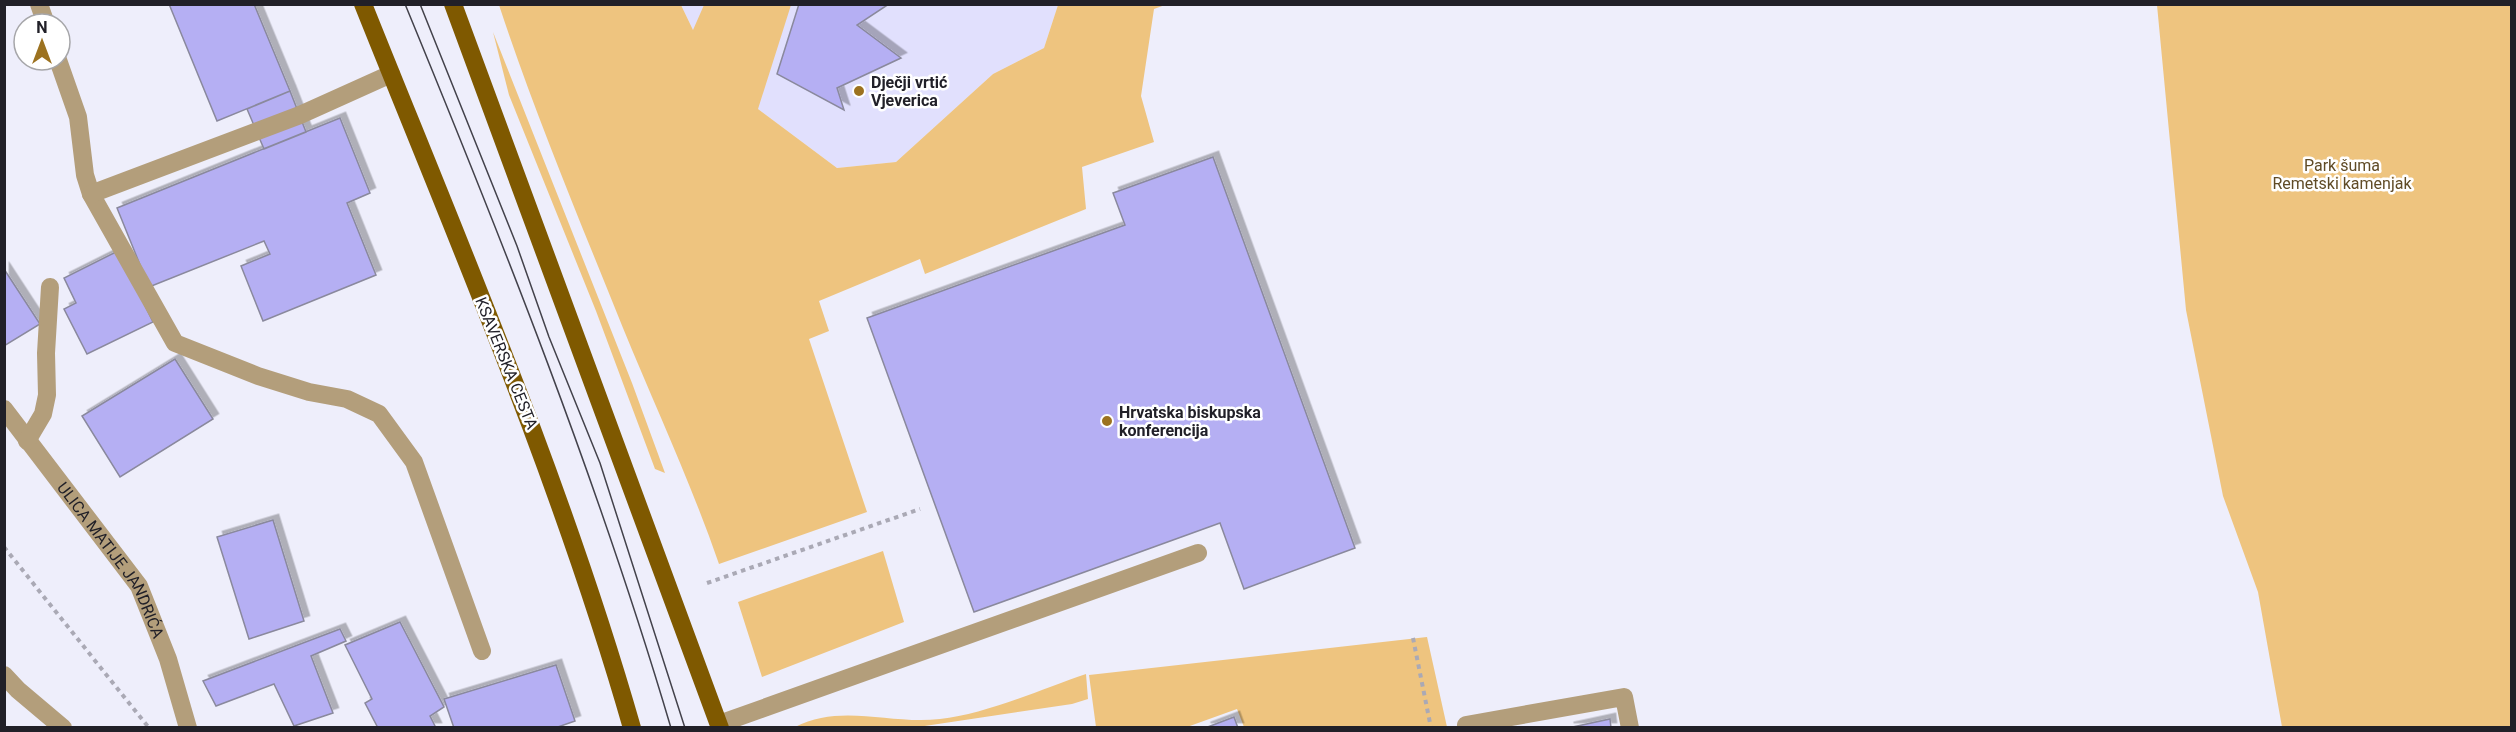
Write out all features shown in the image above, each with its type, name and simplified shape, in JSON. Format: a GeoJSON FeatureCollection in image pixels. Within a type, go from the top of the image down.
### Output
{"type":"FeatureCollection","features":[{"type":"Feature","properties":{"kind":"main road","name":"KSAVERSKA CESTA"},"geometry":{"type":"LineString","coordinates":[[363,4],[543,454],[584,571],[632,728]]}},
{"type":"Feature","properties":{"kind":"main road"},"geometry":{"type":"LineString","coordinates":[[453,4],[720,726]]}},
{"type":"Feature","properties":{"kind":"street"},"geometry":{"type":"LineString","coordinates":[[62,72],[78,117],[85,175],[91,194],[175,343],[258,376],[309,392],[348,399],[379,414],[414,462],[482,651]]}},
{"type":"Feature","properties":{"kind":"street"},"geometry":{"type":"LineString","coordinates":[[91,194],[300,116],[391,74]]}},
{"type":"Feature","properties":{"kind":"street"},"geometry":{"type":"LineString","coordinates":[[27,441],[43,414],[47,395],[50,287]]}},
{"type":"Feature","properties":{"kind":"street","name":"ULICA MATIJE JANDRIĆA"},"geometry":{"type":"LineString","coordinates":[[4,409],[139,586],[168,659],[188,728]]}},
{"type":"Feature","properties":{"kind":"street"},"geometry":{"type":"LineString","coordinates":[[720,726],[1198,553]]}},
{"type":"Feature","properties":{"kind":"street"},"geometry":{"type":"LineString","coordinates":[[4,675],[18,690],[63,728]]}},
{"type":"Feature","properties":{"kind":"street"},"geometry":{"type":"LineString","coordinates":[[1467,728],[1466,725],[1624,697],[1630,728]]}},
{"type":"Feature","properties":{"kind":"path"},"geometry":{"type":"LineString","coordinates":[[707,583],[920,509]]}},
{"type":"Feature","properties":{"kind":"path"},"geometry":{"type":"LineString","coordinates":[[4,546],[149,728]]}},
{"type":"Feature","properties":{"kind":"path"},"geometry":{"type":"LineString","coordinates":[[1413,638],[1431,728]]}},
{"type":"Feature","properties":{"kind":"shaded area","name":"Dječji vrtić Vjeverica"},"geometry":{"type":"Polygon","coordinates":[[[681,5],[1058,5],[1044,48],[993,74],[896,162],[837,168],[758,109],[693,30],[681,5]]]}},
{"type":"Feature","properties":{"kind":"green space"},"geometry":{"type":"Polygon","coordinates":[[[499,5],[681,5],[693,30],[704,5],[791,5],[758,109],[837,168],[896,162],[993,74],[1044,48],[1058,5],[1165,5],[1154,9],[1141,96],[1154,142],[1082,167],[1086,209],[925,274],[920,259],[819,301],[829,331],[809,339],[867,512],[719,564],[685,474],[558,167],[499,5]]]}},
{"type":"Feature","properties":{"kind":"green space","name":"Park šuma Remetski kamenjak"},"geometry":{"type":"Polygon","coordinates":[[[2157,5],[2511,5],[2511,727],[2282,727],[2258,592],[2223,496],[2186,310],[2157,5]]]}},
{"type":"Feature","properties":{"kind":"green space"},"geometry":{"type":"Polygon","coordinates":[[[493,32],[632,383],[665,473],[655,469],[596,311],[509,95],[493,32]]]}},
{"type":"Feature","properties":{"kind":"green space"},"geometry":{"type":"Polygon","coordinates":[[[883,551],[904,622],[762,677],[738,602],[883,551]]]}},
{"type":"Feature","properties":{"kind":"green space"},"geometry":{"type":"Polygon","coordinates":[[[1427,637],[1447,727],[1244,727],[1237,709],[1187,727],[1096,727],[1089,675],[1427,637]]]}},
{"type":"Feature","properties":{"kind":"green space"},"geometry":{"type":"Polygon","coordinates":[[[1086,674],[1088,699],[1072,704],[918,727],[795,727],[830,716],[922,720],[958,716],[995,707],[1086,674]]]}},
{"type":"Feature","properties":{"kind":"building"},"geometry":{"type":"Polygon","coordinates":[[[169,4],[254,4],[290,91],[217,121],[169,4]]]}},
{"type":"Feature","properties":{"kind":"building"},"geometry":{"type":"Polygon","coordinates":[[[799,4],[889,4],[857,25],[901,58],[837,88],[844,110],[777,74],[799,4]]]}},
{"type":"Feature","properties":{"kind":"building"},"geometry":{"type":"Polygon","coordinates":[[[290,91],[306,132],[264,149],[247,109],[290,91]]]}},
{"type":"Feature","properties":{"kind":"building"},"geometry":{"type":"Polygon","coordinates":[[[340,118],[370,193],[347,203],[376,275],[263,321],[241,266],[270,254],[264,241],[149,287],[117,208],[340,118]]]}},
{"type":"Feature","properties":{"kind":"building","name":"Hrvatska biskupska konferencija"},"geometry":{"type":"Polygon","coordinates":[[[1213,157],[1355,548],[1244,589],[1220,523],[974,612],[867,318],[1125,225],[1113,193],[1213,157]]]}},
{"type":"Feature","properties":{"kind":"building"},"geometry":{"type":"Polygon","coordinates":[[[118,251],[153,322],[87,354],[64,309],[76,303],[64,278],[118,251]]]}},
{"type":"Feature","properties":{"kind":"building"},"geometry":{"type":"Polygon","coordinates":[[[4,269],[40,324],[4,346],[4,269]]]}},
{"type":"Feature","properties":{"kind":"building"},"geometry":{"type":"Polygon","coordinates":[[[175,359],[213,419],[120,477],[82,416],[175,359]]]}},
{"type":"Feature","properties":{"kind":"building"},"geometry":{"type":"Polygon","coordinates":[[[273,520],[304,621],[249,639],[217,537],[273,520]]]}},
{"type":"Feature","properties":{"kind":"building"},"geometry":{"type":"Polygon","coordinates":[[[400,622],[444,707],[430,716],[436,728],[378,728],[365,703],[372,699],[345,645],[400,622]]]}},
{"type":"Feature","properties":{"kind":"building"},"geometry":{"type":"Polygon","coordinates":[[[340,629],[346,641],[311,656],[333,713],[294,726],[274,684],[216,706],[203,681],[340,629]]]}},
{"type":"Feature","properties":{"kind":"building"},"geometry":{"type":"Polygon","coordinates":[[[556,665],[575,721],[555,728],[454,728],[444,699],[556,665]]]}},
{"type":"Feature","properties":{"kind":"building"},"geometry":{"type":"Polygon","coordinates":[[[1234,717],[1238,728],[1205,728],[1234,717]]]}},
{"type":"Feature","properties":{"kind":"building"},"geometry":{"type":"Polygon","coordinates":[[[1610,719],[1611,728],[1568,728],[1610,719]]]}},
{"type":"Feature","properties":{"kind":"tram line"},"geometry":{"type":"LineString","coordinates":[[405,4],[478,183],[581,453],[643,636],[671,728]]}},
{"type":"Feature","properties":{"kind":"tram line"},"geometry":{"type":"LineString","coordinates":[[420,4],[517,246],[549,337],[600,463],[685,728]]}},
{"type":"Feature","properties":{"kind":"place","name":"Dječji vrtić Vjeverica"},"geometry":{"type":"Point","coordinates":[859,91]}},
{"type":"Feature","properties":{"kind":"place","name":"Hrvatska biskupska konferencija"},"geometry":{"type":"Point","coordinates":[1107,421]}}]}
